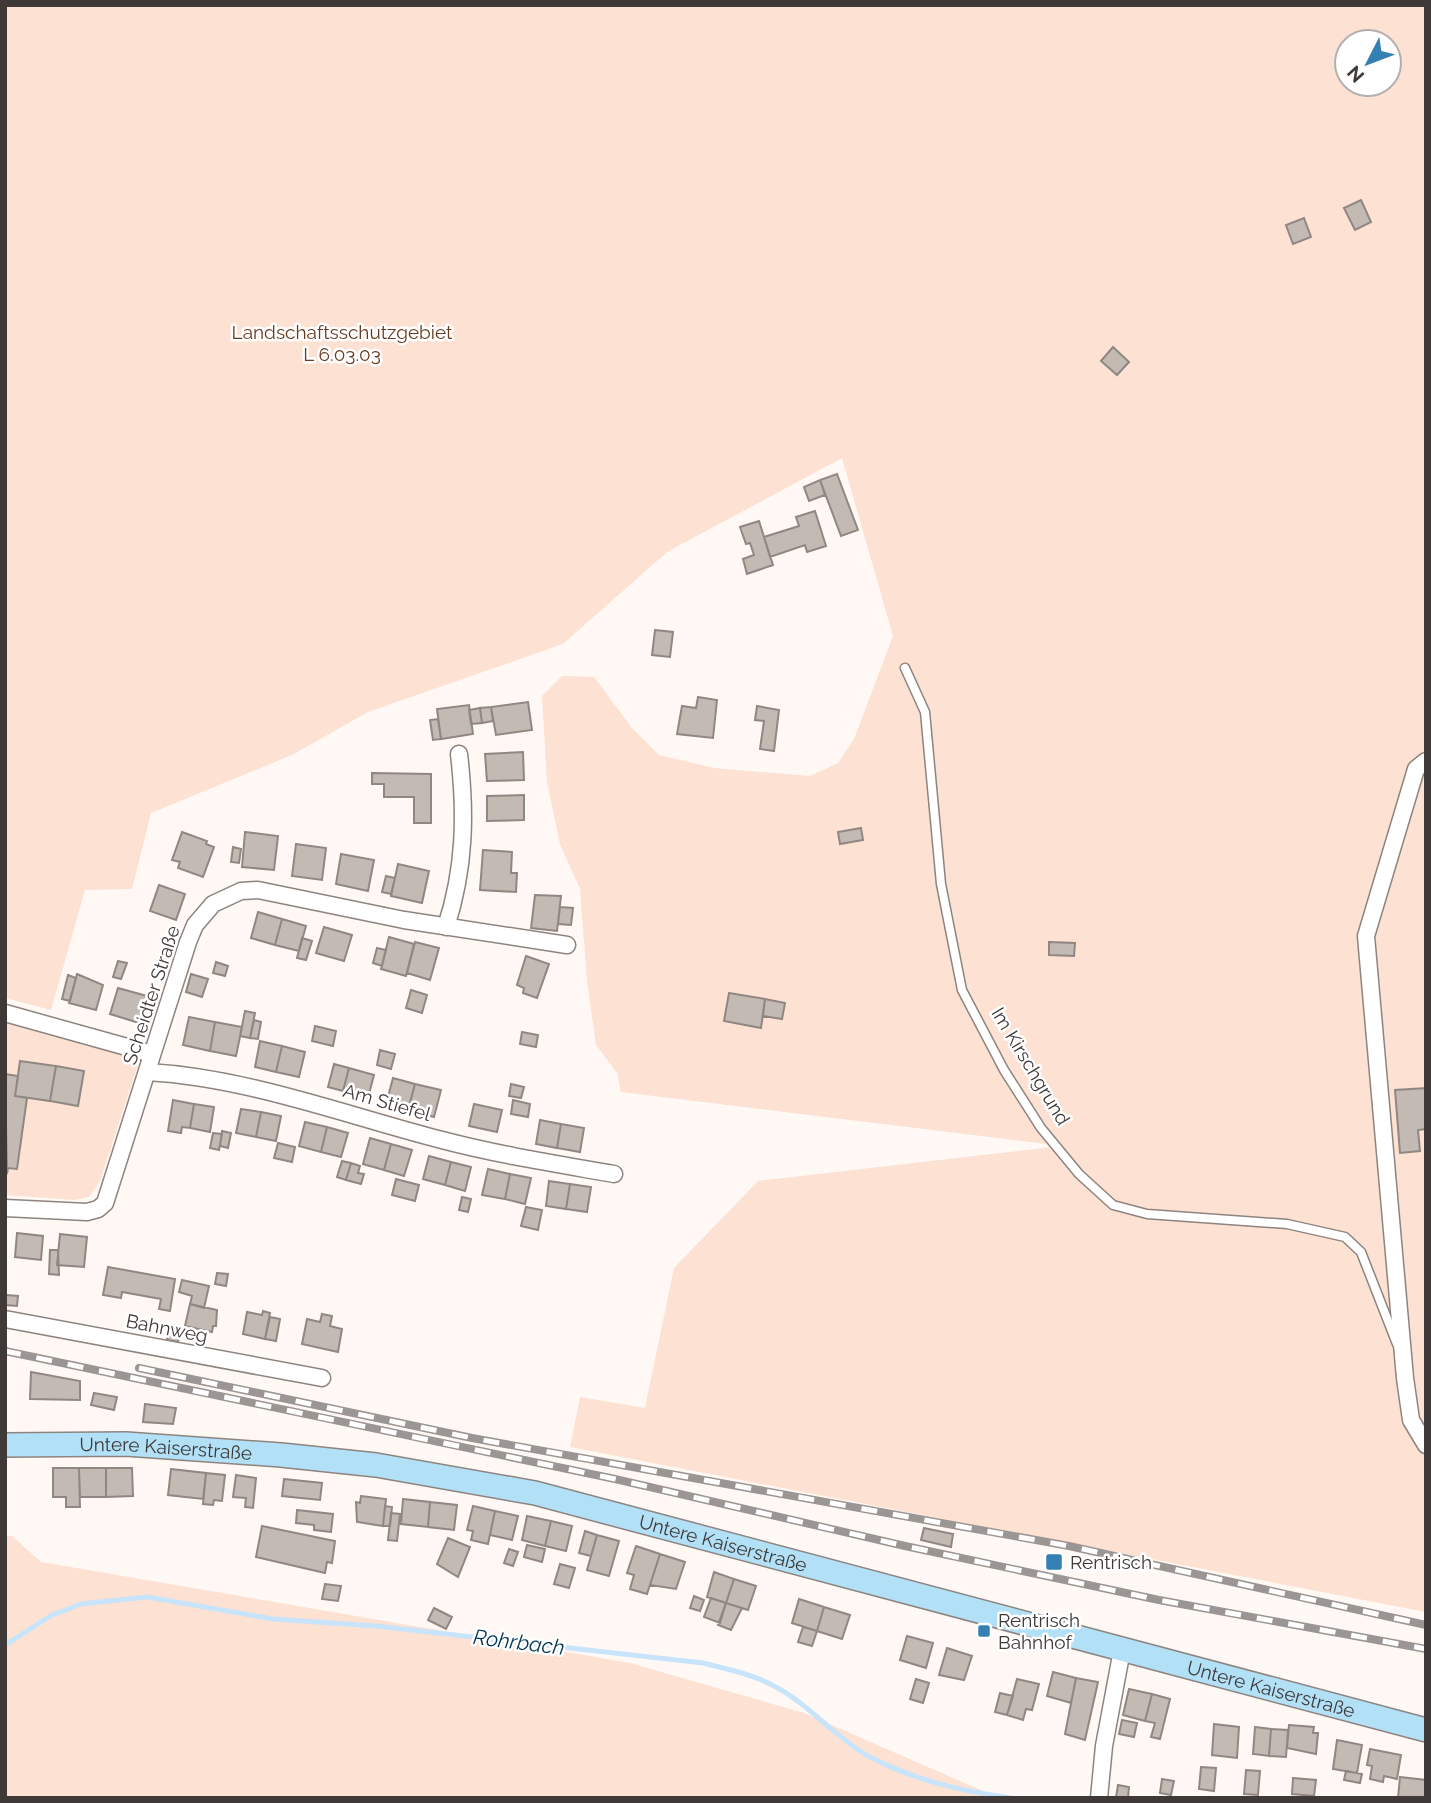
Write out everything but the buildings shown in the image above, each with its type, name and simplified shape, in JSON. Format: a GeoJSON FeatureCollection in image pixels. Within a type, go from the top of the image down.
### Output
{"type":"FeatureCollection","features":[{"type":"Feature","properties":{"kind":"main road","name":"Untere Kaiserstraße"},"geometry":{"type":"LineString","coordinates":[[5,1445],[115,1444],[241,1451],[376,1465],[536,1493],[1426,1730]]}},
{"type":"Feature","properties":{"kind":"street"},"geometry":{"type":"LineString","coordinates":[[446,927],[457,893],[464,841],[459,754]]}},
{"type":"Feature","properties":{"kind":"street","name":"Im Kirschgrund"},"geometry":{"type":"LineString","coordinates":[[1426,761],[1416,769],[1366,936],[1405,1378],[1411,1420],[1426,1445]]}},
{"type":"Feature","properties":{"kind":"street","name":"Scheidter Straße"},"geometry":{"type":"LineString","coordinates":[[5,1208],[87,1212],[98,1209],[105,1203],[195,925],[204,912],[226,896],[258,890],[446,927],[566,944]]}},
{"type":"Feature","properties":{"kind":"street"},"geometry":{"type":"LineString","coordinates":[[5,1013],[152,1054]]}},
{"type":"Feature","properties":{"kind":"street","name":"Am Stiefel"},"geometry":{"type":"LineString","coordinates":[[148,1072],[180,1074],[274,1093],[442,1140],[614,1174]]}},
{"type":"Feature","properties":{"kind":"street","name":"Bahnweg"},"geometry":{"type":"LineString","coordinates":[[5,1319],[322,1378]]}},
{"type":"Feature","properties":{"kind":"street"},"geometry":{"type":"LineString","coordinates":[[1099,1791],[1122,1650]]}},
{"type":"Feature","properties":{"kind":"lane","name":"Im Kirschgrund"},"geometry":{"type":"LineString","coordinates":[[905,668],[925,712],[941,884],[962,990],[1004,1070],[1041,1128],[1079,1174],[1113,1205],[1147,1214],[1287,1224],[1345,1237],[1361,1252],[1401,1354],[1405,1378]]}},
{"type":"Feature","properties":{"kind":"green space","name":"Landschaftsschutzgebiet L 6.03.03"},"geometry":{"type":"Polygon","coordinates":[[[5,5],[1426,5],[1426,1612],[570,1447],[580,1397],[645,1408],[674,1268],[758,1181],[1062,1146],[621,1092],[617,1073],[596,1045],[587,981],[580,889],[560,844],[547,782],[542,696],[562,676],[594,677],[632,728],[659,755],[714,768],[810,776],[838,763],[854,739],[893,636],[842,458],[667,552],[563,644],[368,712],[292,755],[151,813],[132,889],[85,890],[51,1010],[5,998],[5,5]]]}},
{"type":"Feature","properties":{"kind":"green space"},"geometry":{"type":"Polygon","coordinates":[[[5,1023],[131,1057],[138,1065],[100,1181],[89,1197],[75,1200],[5,1195],[5,1023]]]}},
{"type":"Feature","properties":{"kind":"green space"},"geometry":{"type":"Polygon","coordinates":[[[5,1536],[12,1536],[41,1562],[630,1663],[804,1713],[999,1798],[5,1798],[5,1536]]]}},
{"type":"Feature","properties":{"kind":"waterway","name":"Rohrbach"},"geometry":{"type":"LineString","coordinates":[[5,1645],[52,1615],[81,1604],[147,1597],[273,1619],[376,1626],[703,1663],[748,1675],[787,1693],[844,1740],[868,1756],[902,1772],[974,1792],[1011,1798]]}},
{"type":"Feature","properties":{"kind":"railway"},"geometry":{"type":"LineString","coordinates":[[5,1351],[615,1479],[905,1546],[1159,1600],[1426,1649]]}},
{"type":"Feature","properties":{"kind":"railway"},"geometry":{"type":"LineString","coordinates":[[139,1368],[472,1438],[1069,1546],[1426,1625]]}},
{"type":"Feature","properties":{"kind":"place","name":"Rentrisch"},"geometry":{"type":"Point","coordinates":[1054,1562]}},
{"type":"Feature","properties":{"kind":"place","name":"Rentrisch Bahnhof"},"geometry":{"type":"Point","coordinates":[984,1631]}}]}
